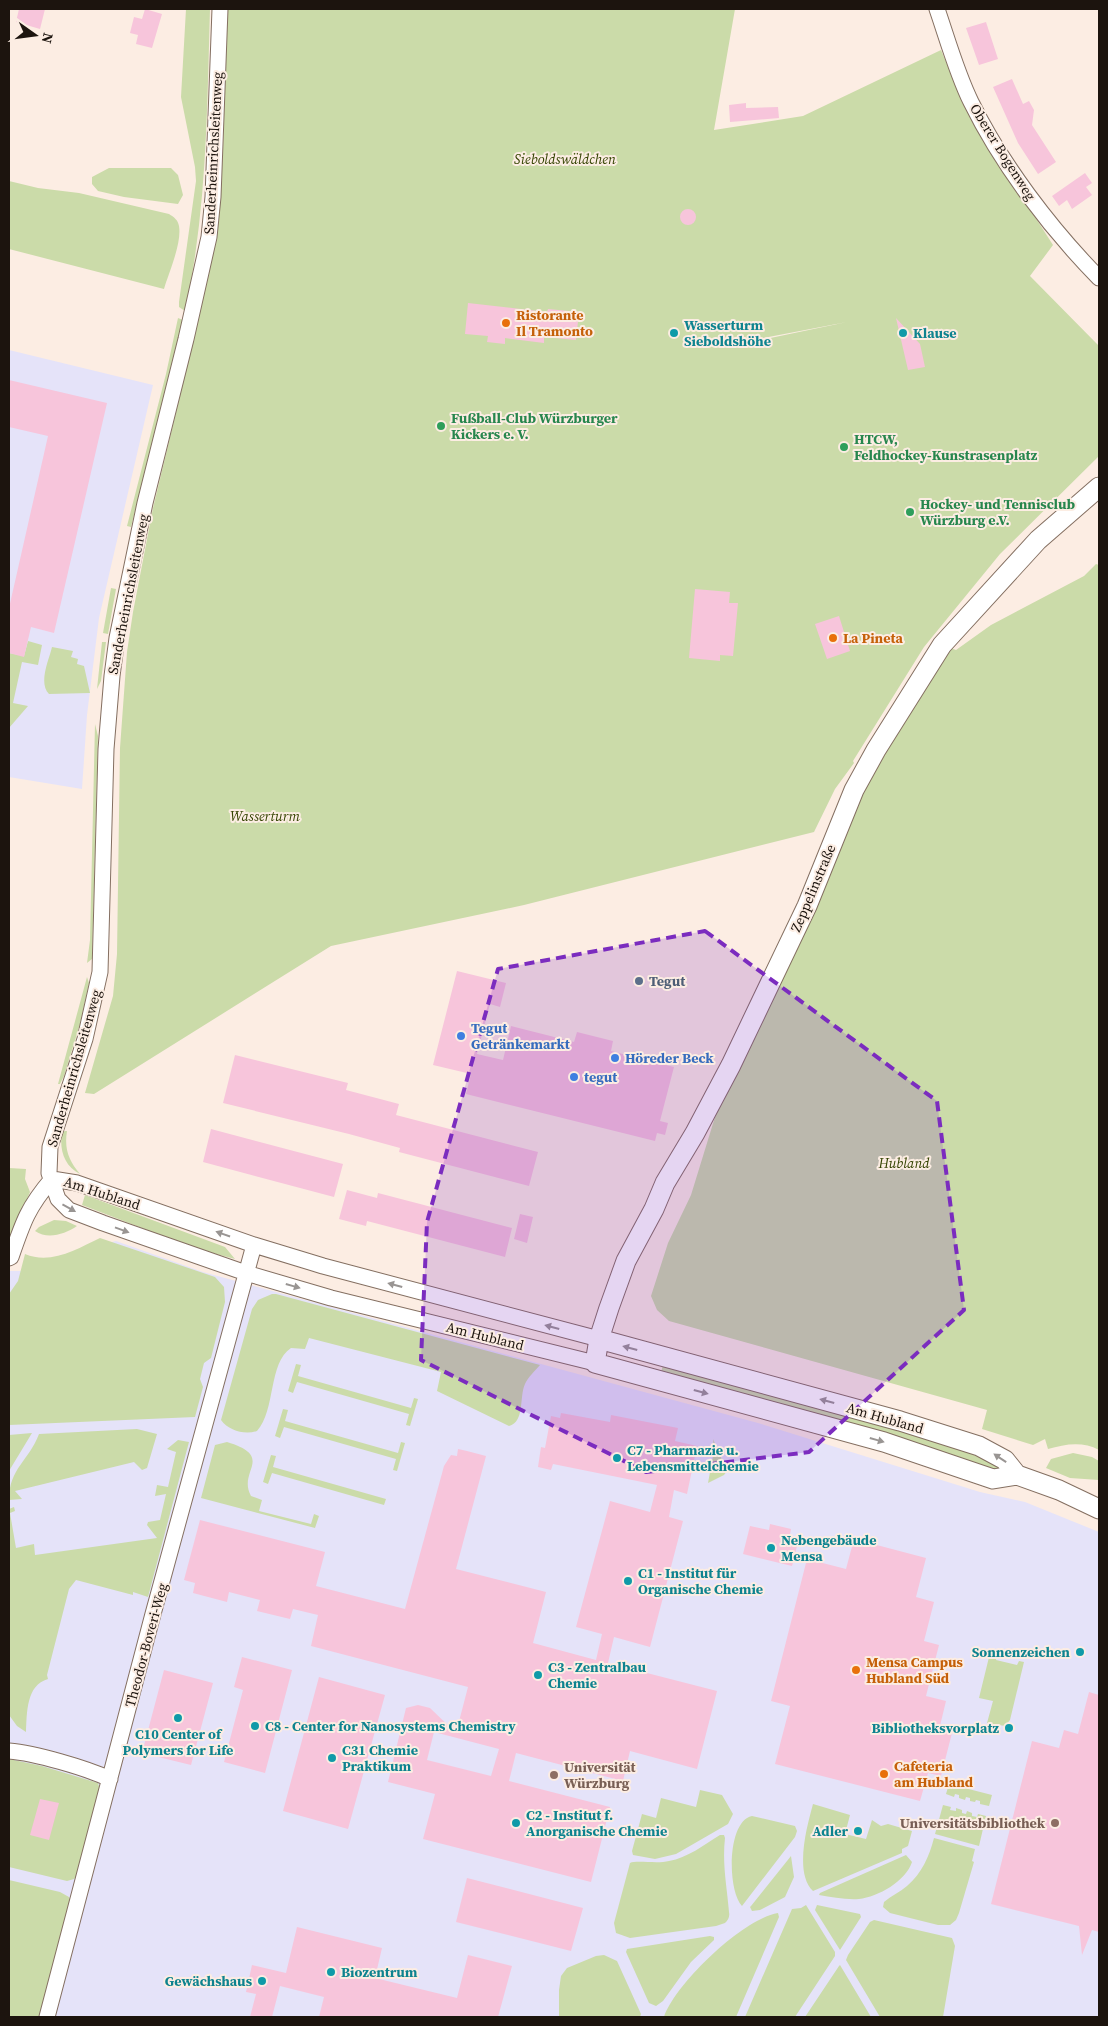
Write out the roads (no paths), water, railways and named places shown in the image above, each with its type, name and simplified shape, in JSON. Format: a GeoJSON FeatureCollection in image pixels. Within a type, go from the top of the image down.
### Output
{"type":"FeatureCollection","features":[{"type":"Feature","properties":{"kind":"street","name":"Sanderheinrichsleitenweg"},"geometry":{"type":"LineString","coordinates":[[52,1178],[49,1173],[48,1164],[50,1147],[85,1039],[100,972],[105,842],[106,749],[117,638],[149,485],[186,339],[209,237],[213,197],[220,9]]}},
{"type":"Feature","properties":{"kind":"street","name":"Oberer Bogenweg"},"geometry":{"type":"LineString","coordinates":[[937,9],[970,102],[1001,154],[1042,214],[1099,278]]}},
{"type":"Feature","properties":{"kind":"street","name":"Zeppelinstraße"},"geometry":{"type":"LineString","coordinates":[[599,1339],[608,1308],[626,1261],[654,1209],[665,1183],[731,1064],[807,906],[854,790],[876,750],[942,645],[1038,540],[1099,487]]}},
{"type":"Feature","properties":{"kind":"street","name":"Am Hubland"},"geometry":{"type":"LineString","coordinates":[[1017,1475],[1005,1460],[979,1446],[900,1421],[323,1266],[254,1245],[77,1183],[52,1178],[58,1199],[69,1210],[246,1273],[331,1298],[595,1363],[884,1442],[993,1479],[1017,1475],[1059,1490],[1099,1509]]}},
{"type":"Feature","properties":{"kind":"street"},"geometry":{"type":"LineString","coordinates":[[9,1258],[11,1257],[26,1214],[34,1200],[52,1178]]}},
{"type":"Feature","properties":{"kind":"street","name":"Theodor-Boveri-Weg"},"geometry":{"type":"LineString","coordinates":[[47,2017],[254,1245]]}},
{"type":"Feature","properties":{"kind":"street"},"geometry":{"type":"LineString","coordinates":[[595,1363],[599,1339]]}},
{"type":"Feature","properties":{"kind":"street"},"geometry":{"type":"LineString","coordinates":[[9,1751],[36,1756],[99,1774],[110,1780]]}},
{"type":"Feature","properties":{"kind":"place","name":"Ristorante Il Tramonto"},"geometry":{"type":"Point","coordinates":[506,323]}},
{"type":"Feature","properties":{"kind":"place","name":"Wasserturm Sieboldshöhe"},"geometry":{"type":"Point","coordinates":[674,333]}},
{"type":"Feature","properties":{"kind":"place","name":"Klause"},"geometry":{"type":"Point","coordinates":[903,333]}},
{"type":"Feature","properties":{"kind":"place","name":"Fußball-Club Würzburger Kickers e. V."},"geometry":{"type":"Point","coordinates":[441,426]}},
{"type":"Feature","properties":{"kind":"place","name":"HTCW, Feldhockey-Kunstrasenplatz"},"geometry":{"type":"Point","coordinates":[844,447]}},
{"type":"Feature","properties":{"kind":"place","name":"Hockey- und Tennisclub Würzburg e.V."},"geometry":{"type":"Point","coordinates":[910,512]}},
{"type":"Feature","properties":{"kind":"place","name":"La Pineta"},"geometry":{"type":"Point","coordinates":[833,638]}},
{"type":"Feature","properties":{"kind":"place","name":"Tegut"},"geometry":{"type":"Point","coordinates":[639,981]}},
{"type":"Feature","properties":{"kind":"place","name":"Tegut Getränkemarkt"},"geometry":{"type":"Point","coordinates":[461,1036]}},
{"type":"Feature","properties":{"kind":"place","name":"Höreder Beck"},"geometry":{"type":"Point","coordinates":[615,1058]}},
{"type":"Feature","properties":{"kind":"place","name":"tegut"},"geometry":{"type":"Point","coordinates":[574,1077]}},
{"type":"Feature","properties":{"kind":"place","name":"C7 - Pharmazie u. Lebensmittelchemie"},"geometry":{"type":"Point","coordinates":[617,1458]}},
{"type":"Feature","properties":{"kind":"place","name":"Nebengebäude Mensa"},"geometry":{"type":"Point","coordinates":[771,1548]}},
{"type":"Feature","properties":{"kind":"place","name":"C1 - Institut für Organische Chemie"},"geometry":{"type":"Point","coordinates":[628,1581]}},
{"type":"Feature","properties":{"kind":"place","name":"Sonnenzeichen"},"geometry":{"type":"Point","coordinates":[1080,1652]}},
{"type":"Feature","properties":{"kind":"place","name":"Mensa Campus Hubland Süd"},"geometry":{"type":"Point","coordinates":[856,1670]}},
{"type":"Feature","properties":{"kind":"place","name":"C3 - Zentralbau Chemie"},"geometry":{"type":"Point","coordinates":[538,1675]}},
{"type":"Feature","properties":{"kind":"place","name":"C10 Center of Polymers for Life"},"geometry":{"type":"Point","coordinates":[178,1718]}},
{"type":"Feature","properties":{"kind":"place","name":"C8 - Center for Nanosystems Chemistry"},"geometry":{"type":"Point","coordinates":[255,1726]}},
{"type":"Feature","properties":{"kind":"place","name":"Bibliotheksvorplatz"},"geometry":{"type":"Point","coordinates":[1009,1728]}},
{"type":"Feature","properties":{"kind":"place","name":"C31 Chemie Praktikum"},"geometry":{"type":"Point","coordinates":[332,1758]}},
{"type":"Feature","properties":{"kind":"place","name":"Cafeteria am Hubland"},"geometry":{"type":"Point","coordinates":[884,1774]}},
{"type":"Feature","properties":{"kind":"place","name":"Universität Würzburg"},"geometry":{"type":"Point","coordinates":[554,1775]}},
{"type":"Feature","properties":{"kind":"place","name":"C2 - Institut f. Anorganische Chemie"},"geometry":{"type":"Point","coordinates":[516,1823]}},
{"type":"Feature","properties":{"kind":"place","name":"Universitätsbibliothek"},"geometry":{"type":"Point","coordinates":[1055,1823]}},
{"type":"Feature","properties":{"kind":"place","name":"Adler"},"geometry":{"type":"Point","coordinates":[858,1831]}},
{"type":"Feature","properties":{"kind":"place","name":"Biozentrum"},"geometry":{"type":"Point","coordinates":[331,1972]}},
{"type":"Feature","properties":{"kind":"place","name":"Gewächshaus"},"geometry":{"type":"Point","coordinates":[262,1981]}},
{"type":"Feature","properties":{"kind":"park label","name":"Sieboldswäldchen"},"geometry":{"type":"Point","coordinates":[565,159]}},
{"type":"Feature","properties":{"kind":"park label","name":"Wasserturm"},"geometry":{"type":"Point","coordinates":[265,816]}},
{"type":"Feature","properties":{"kind":"park label","name":"Hubland"},"geometry":{"type":"Point","coordinates":[904,1163]}}]}
